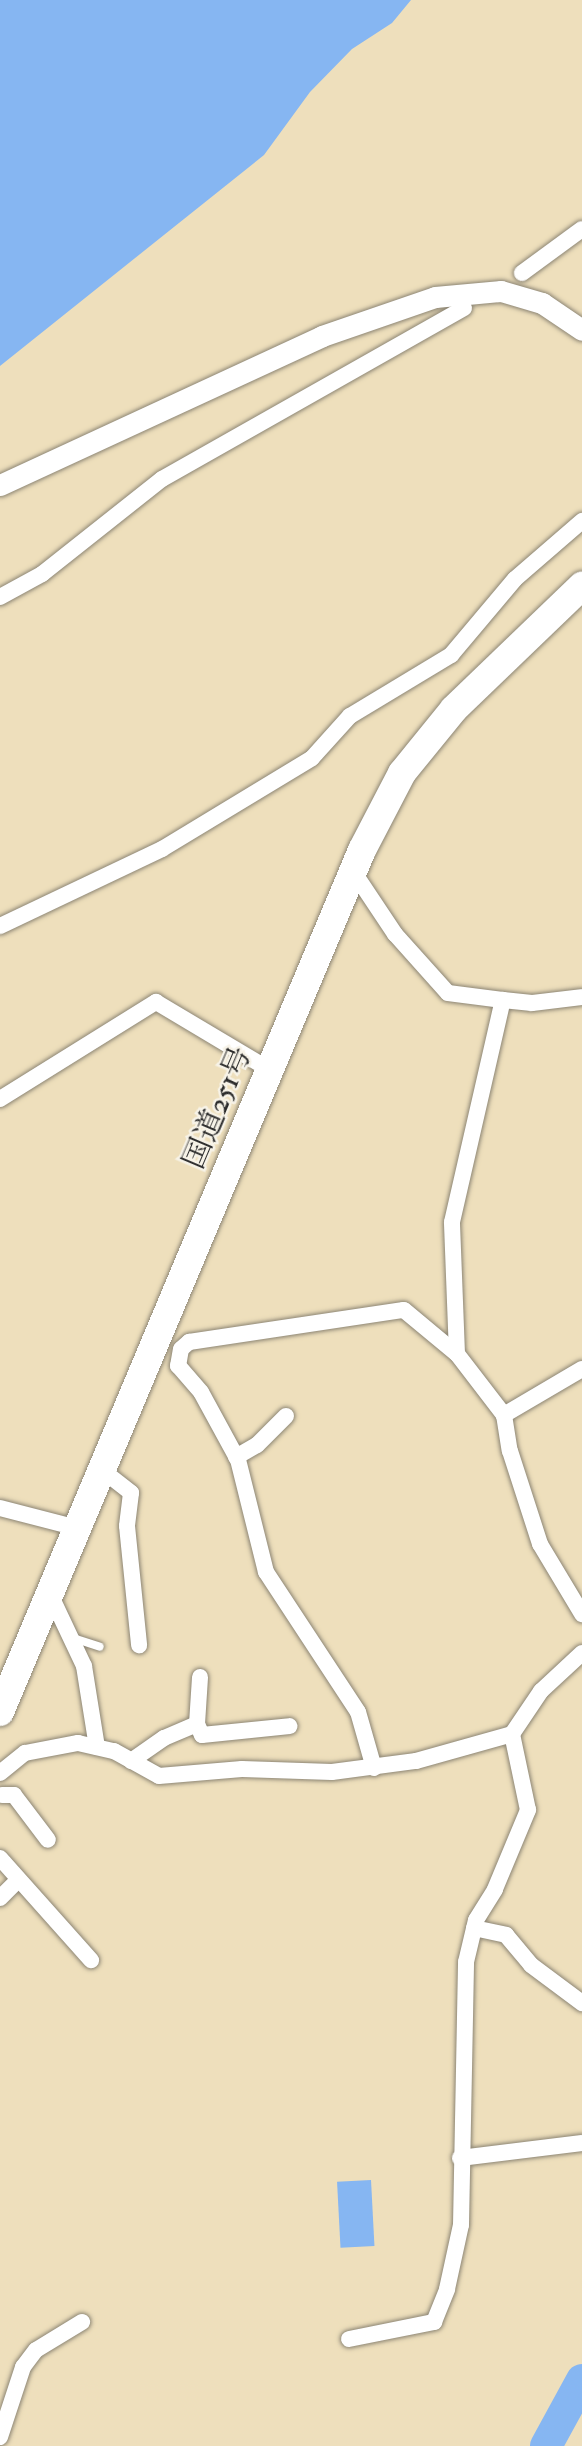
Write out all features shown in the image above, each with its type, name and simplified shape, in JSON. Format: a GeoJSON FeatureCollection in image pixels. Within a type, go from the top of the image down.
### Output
{"type":"FeatureCollection","features":[{"type":"Feature","properties":{"kind":"highway","name":"国道251号"},"geometry":{"type":"LineString","coordinates":[[0,1712],[353,872],[402,773],[454,709],[582,586]]}},
{"type":"Feature","properties":{"kind":"street"},"geometry":{"type":"LineString","coordinates":[[522,273],[582,229]]}},
{"type":"Feature","properties":{"kind":"street"},"geometry":{"type":"LineString","coordinates":[[0,485],[322,336],[435,297],[501,291],[542,303],[582,330]]}},
{"type":"Feature","properties":{"kind":"street"},"geometry":{"type":"LineString","coordinates":[[0,597],[42,574],[162,480],[464,308]]}},
{"type":"Feature","properties":{"kind":"street"},"geometry":{"type":"LineString","coordinates":[[0,926],[162,849],[312,758],[350,716],[451,654],[515,579],[582,521]]}},
{"type":"Feature","properties":{"kind":"street"},"geometry":{"type":"LineString","coordinates":[[353,872],[395,934],[448,993],[532,1003],[582,997]]}},
{"type":"Feature","properties":{"kind":"street"},"geometry":{"type":"LineString","coordinates":[[457,1354],[452,1222],[503,1000]]}},
{"type":"Feature","properties":{"kind":"street"},"geometry":{"type":"LineString","coordinates":[[0,1099],[156,1002],[270,1070]]}},
{"type":"Feature","properties":{"kind":"street"},"geometry":{"type":"LineString","coordinates":[[374,1768],[358,1712],[266,1572],[236,1457],[201,1392],[178,1366],[181,1349],[189,1342],[404,1310],[457,1354],[505,1415],[510,1451],[541,1544],[582,1614]]}},
{"type":"Feature","properties":{"kind":"street"},"geometry":{"type":"LineString","coordinates":[[505,1415],[582,1368]]}},
{"type":"Feature","properties":{"kind":"street"},"geometry":{"type":"LineString","coordinates":[[236,1457],[257,1445],[286,1416]]}},
{"type":"Feature","properties":{"kind":"street"},"geometry":{"type":"LineString","coordinates":[[102,1470],[131,1493],[127,1526],[139,1645]]}},
{"type":"Feature","properties":{"kind":"street"},"geometry":{"type":"LineString","coordinates":[[0,1508],[78,1528]]}},
{"type":"Feature","properties":{"kind":"street"},"geometry":{"type":"LineString","coordinates":[[50,1594],[84,1666],[97,1747]]}},
{"type":"Feature","properties":{"kind":"street"},"geometry":{"type":"LineString","coordinates":[[0,1773],[25,1753],[78,1743],[97,1747],[159,1776],[374,1768],[512,1734],[541,1691],[582,1653]]}},
{"type":"Feature","properties":{"kind":"street"},"geometry":{"type":"LineString","coordinates":[[200,1677],[197,1724],[202,1735],[290,1726]]}},
{"type":"Feature","properties":{"kind":"street"},"geometry":{"type":"LineString","coordinates":[[131,1761],[164,1738],[197,1724]]}},
{"type":"Feature","properties":{"kind":"street"},"geometry":{"type":"LineString","coordinates":[[349,2340],[434,2322],[447,2289],[461,2225],[460,2158],[466,1962],[474,1928],[528,1810],[512,1734]]}},
{"type":"Feature","properties":{"kind":"street"},"geometry":{"type":"LineString","coordinates":[[1,1796],[14,1796],[48,1840]]}},
{"type":"Feature","properties":{"kind":"street"},"geometry":{"type":"LineString","coordinates":[[0,1858],[91,1960]]}},
{"type":"Feature","properties":{"kind":"street"},"geometry":{"type":"LineString","coordinates":[[0,1898],[18,1880]]}},
{"type":"Feature","properties":{"kind":"street"},"geometry":{"type":"LineString","coordinates":[[474,1928],[506,1935],[531,1965],[582,2003]]}},
{"type":"Feature","properties":{"kind":"street"},"geometry":{"type":"LineString","coordinates":[[460,2158],[582,2143]]}},
{"type":"Feature","properties":{"kind":"street"},"geometry":{"type":"LineString","coordinates":[[0,2438],[23,2367],[36,2350],[82,2322]]}},
{"type":"Feature","properties":{"kind":"lane"},"geometry":{"type":"LineString","coordinates":[[73,1638],[100,1647]]}},
{"type":"Feature","properties":{"kind":"water"},"geometry":{"type":"Polygon","coordinates":[[[0,0],[411,0],[392,23],[352,49],[310,92],[264,155],[0,366],[0,0]]]}},
{"type":"Feature","properties":{"kind":"water"},"geometry":{"type":"Polygon","coordinates":[[[371,2180],[374,2246],[341,2248],[337,2182],[371,2180]]]}},
{"type":"Feature","properties":{"kind":"waterway"},"geometry":{"type":"LineString","coordinates":[[546,2446],[582,2380]]}}]}
